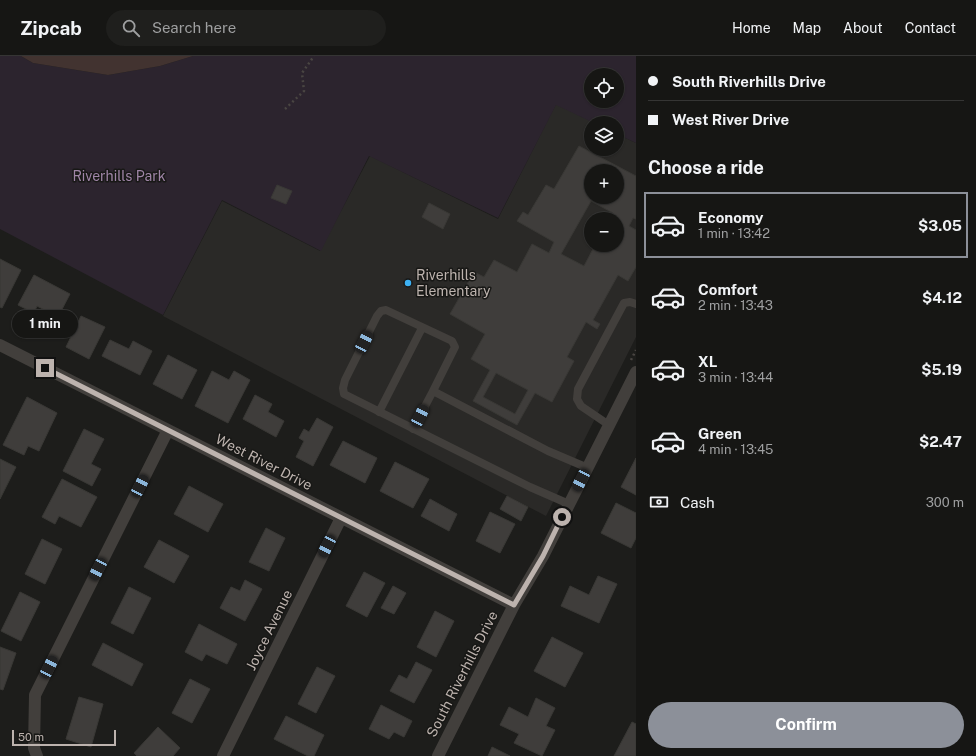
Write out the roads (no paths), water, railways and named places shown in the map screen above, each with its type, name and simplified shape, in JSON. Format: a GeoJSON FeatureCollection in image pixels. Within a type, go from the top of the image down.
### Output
{"type":"FeatureCollection","features":[{"type":"Feature","properties":{"kind":"street","name":"West River Drive"},"geometry":{"type":"LineString","coordinates":[[1,349],[168,430],[514,605]]}},
{"type":"Feature","properties":{"kind":"street","name":"South Riverhills Drive"},"geometry":{"type":"LineString","coordinates":[[438,756],[514,605],[543,556],[636,372]]}},
{"type":"Feature","properties":{"kind":"street"},"geometry":{"type":"LineString","coordinates":[[37,756],[34,748],[35,695],[168,430]]}},
{"type":"Feature","properties":{"kind":"street","name":"Joyce Avenue"},"geometry":{"type":"LineString","coordinates":[[223,756],[341,518]]}},
{"type":"Feature","properties":{"kind":"lane"},"geometry":{"type":"LineString","coordinates":[[609,425],[581,406],[577,399],[578,390],[624,303],[630,302],[636,304]]}},
{"type":"Feature","properties":{"kind":"lane"},"geometry":{"type":"LineString","coordinates":[[413,429],[455,347],[452,341],[386,310],[381,311],[377,316],[345,380],[343,388],[344,394],[379,412],[413,429],[530,487],[569,504]]}},
{"type":"Feature","properties":{"kind":"lane"},"geometry":{"type":"LineString","coordinates":[[379,412],[422,328]]}},
{"type":"Feature","properties":{"kind":"lane"},"geometry":{"type":"LineString","coordinates":[[433,391],[548,451],[588,468]]}},
{"type":"Feature","properties":{"kind":"place","name":"Riverhills Elementary"},"geometry":{"type":"Point","coordinates":[408,283]}},
{"type":"Feature","properties":{"kind":"park label","name":"Riverhills Park"},"geometry":{"type":"Point","coordinates":[119,176]}}]}
